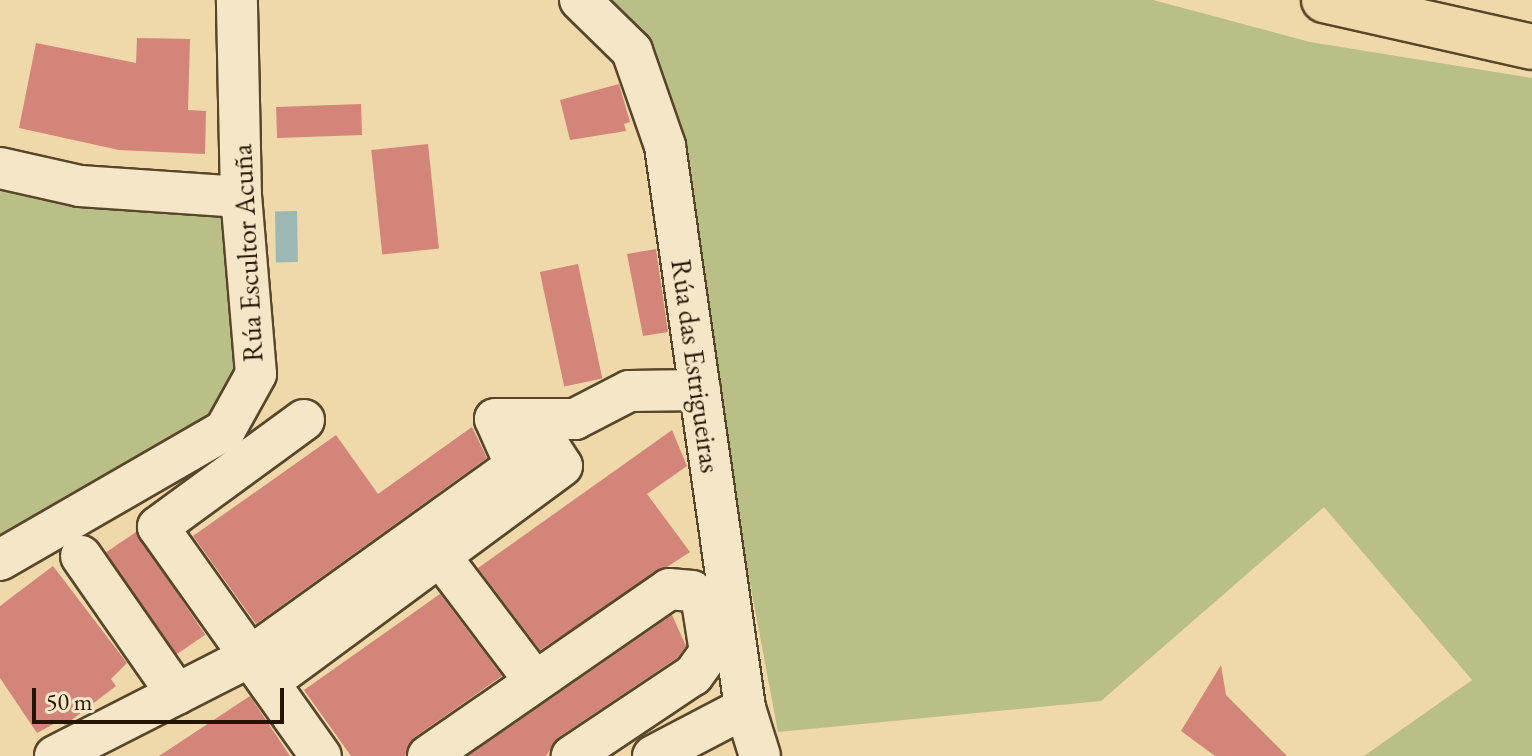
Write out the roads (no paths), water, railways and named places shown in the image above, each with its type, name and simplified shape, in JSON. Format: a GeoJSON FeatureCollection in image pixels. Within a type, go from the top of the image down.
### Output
{"type":"FeatureCollection","features":[{"type":"Feature","properties":{"kind":"highway"},"geometry":{"type":"LineString","coordinates":[[1324,0],[1532,47]]}},
{"type":"Feature","properties":{"kind":"street","name":"Rúa Escultor Acuña"},"geometry":{"type":"LineString","coordinates":[[0,560],[225,430],[256,374],[241,197],[237,0]]}},
{"type":"Feature","properties":{"kind":"street","name":"Rúa das Estrigueiras"},"geometry":{"type":"LineString","coordinates":[[580,0],[632,51],[665,146],[745,708],[760,756]]}},
{"type":"Feature","properties":{"kind":"street"},"geometry":{"type":"LineString","coordinates":[[0,168],[80,186],[241,197]]}},
{"type":"Feature","properties":{"kind":"street"},"geometry":{"type":"LineString","coordinates":[[55,756],[177,694],[260,669],[432,545],[562,466],[547,443],[515,464],[495,419],[575,419],[629,391],[700,390]]}},
{"type":"Feature","properties":{"kind":"street"},"geometry":{"type":"LineString","coordinates":[[304,420],[158,527],[321,756]]}},
{"type":"Feature","properties":{"kind":"street"},"geometry":{"type":"LineString","coordinates":[[432,545],[534,680]]}},
{"type":"Feature","properties":{"kind":"street"},"geometry":{"type":"LineString","coordinates":[[81,556],[177,694]]}},
{"type":"Feature","properties":{"kind":"street"},"geometry":{"type":"LineString","coordinates":[[428,756],[669,589],[692,591],[702,601],[710,652],[693,675],[572,756]]}},
{"type":"Feature","properties":{"kind":"street"},"geometry":{"type":"LineString","coordinates":[[653,756],[745,708]]}},
{"type":"Feature","properties":{"kind":"water"},"geometry":{"type":"Polygon","coordinates":[[[275,211],[297,211],[298,262],[276,262],[275,211]]]}}]}
